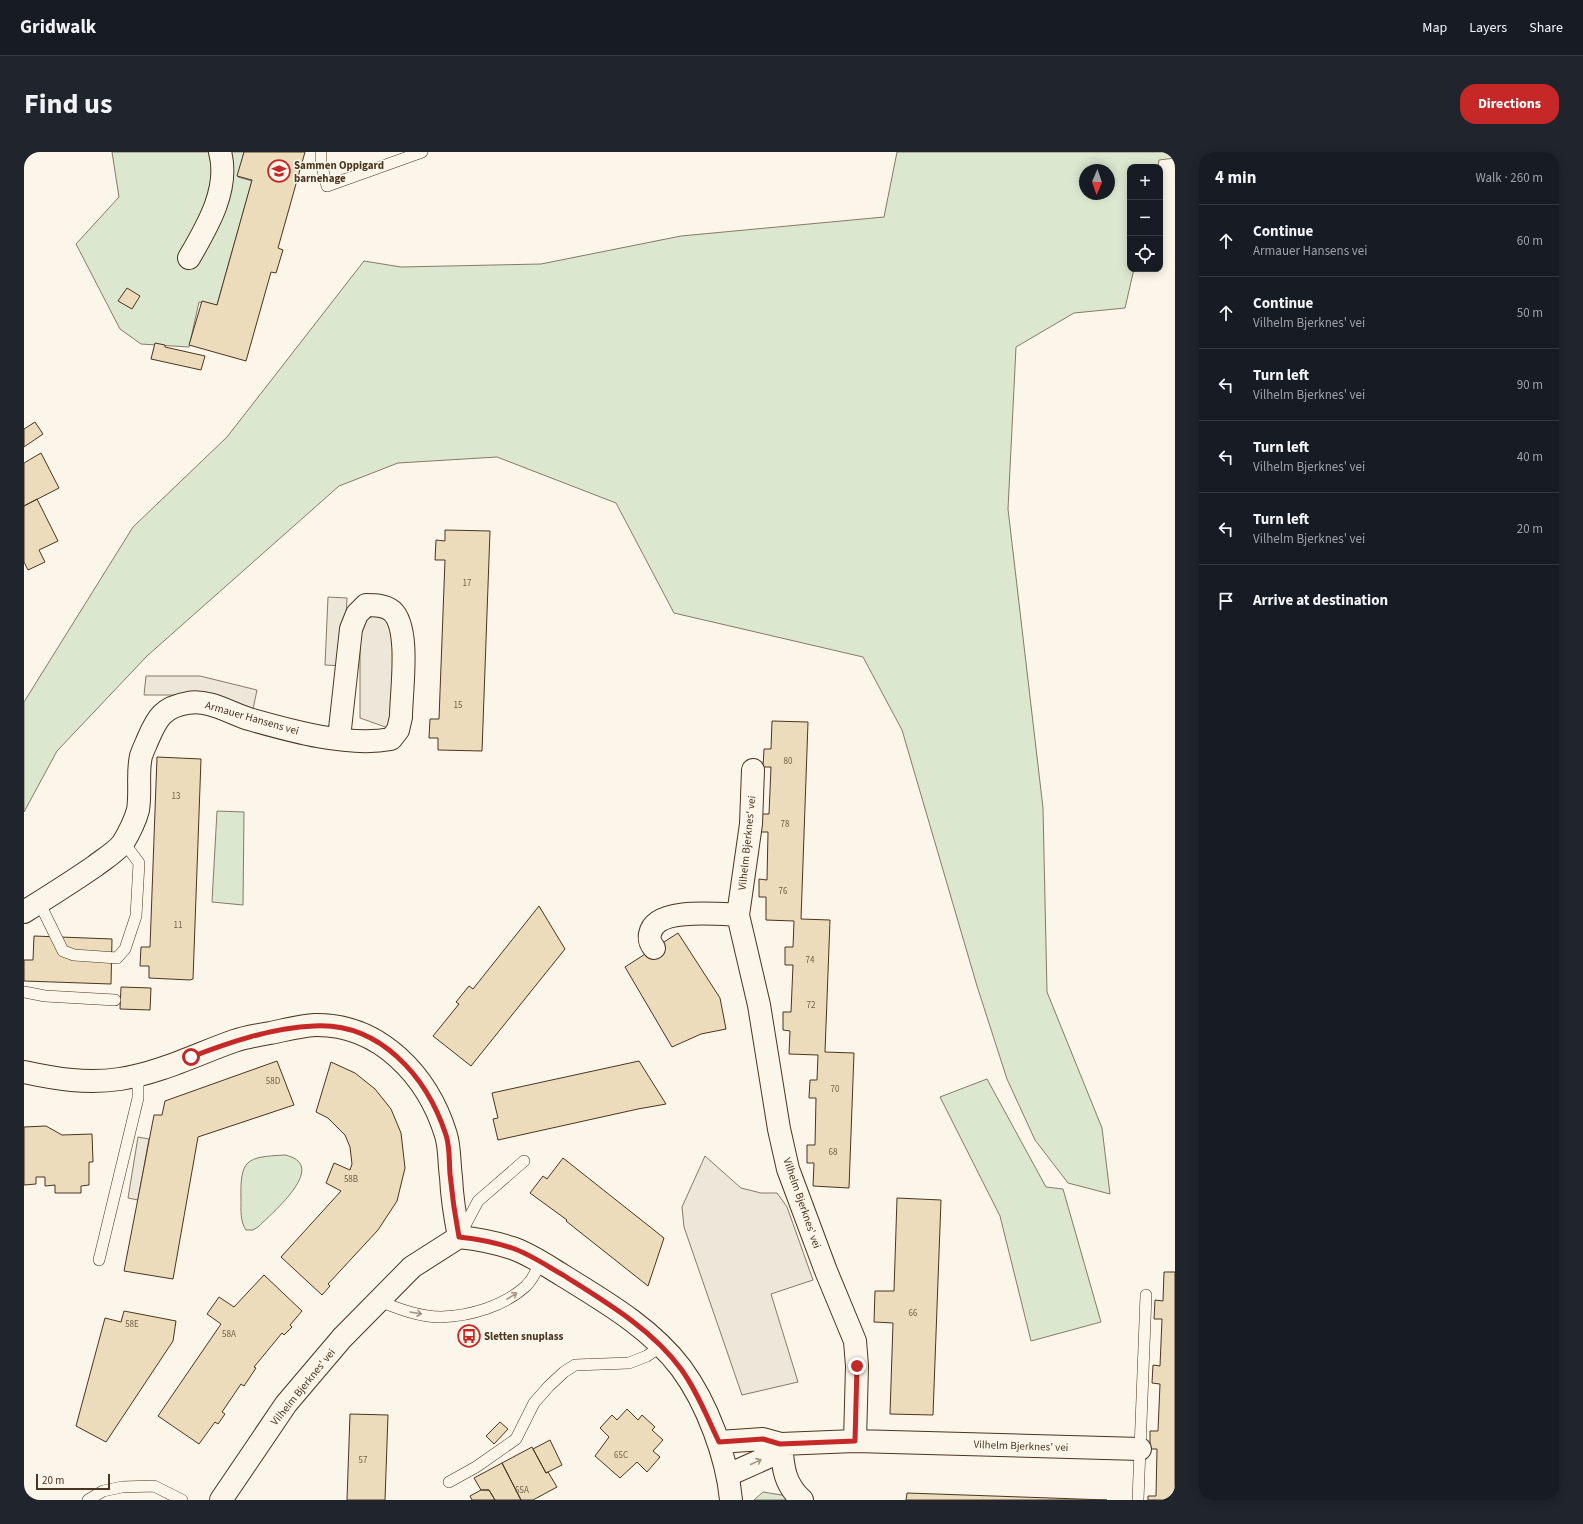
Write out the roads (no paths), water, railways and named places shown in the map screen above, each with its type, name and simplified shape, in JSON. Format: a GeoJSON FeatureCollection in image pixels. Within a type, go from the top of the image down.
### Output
{"type":"FeatureCollection","features":[{"type":"Feature","properties":{"kind":"street"},"geometry":{"type":"LineString","coordinates":[[189,258],[209,222],[215,206],[222,174],[220,152]]}},
{"type":"Feature","properties":{"kind":"street","name":"Armauer Hansens vei"},"geometry":{"type":"LineString","coordinates":[[32,907],[105,859],[122,844],[131,829],[138,811],[141,756],[157,720],[172,707],[189,703],[207,704],[249,719],[308,734],[339,738],[378,741],[391,739],[398,730],[400,717],[404,637],[400,622],[392,611],[380,605],[366,605],[357,614],[351,629],[339,738]]}},
{"type":"Feature","properties":{"kind":"street","name":"Vilhelm Bjerknes' vei"},"geometry":{"type":"LineString","coordinates":[[754,770],[751,824],[738,915],[759,1005],[779,1129],[788,1169],[826,1271],[856,1341],[857,1366],[855,1441]]}},
{"type":"Feature","properties":{"kind":"street"},"geometry":{"type":"LineString","coordinates":[[654,948],[650,938],[651,929],[659,920],[674,915],[738,915]]}},
{"type":"Feature","properties":{"kind":"street"},"geometry":{"type":"LineString","coordinates":[[24,1072],[59,1080],[90,1081],[120,1079],[151,1072],[236,1040],[314,1026],[340,1027],[364,1035],[382,1044],[405,1062],[426,1090],[446,1136],[453,1208],[459,1237],[483,1240],[513,1248],[540,1262],[626,1317],[661,1346],[681,1368],[696,1392],[719,1442],[728,1475],[731,1500]]}},
{"type":"Feature","properties":{"kind":"street","name":"Vilhelm Bjerknes' vei"},"geometry":{"type":"LineString","coordinates":[[221,1500],[286,1404],[342,1338],[412,1267],[459,1237]]}},
{"type":"Feature","properties":{"kind":"street","name":"Vilhelm Bjerknes' vei"},"geometry":{"type":"LineString","coordinates":[[719,1442],[763,1439],[780,1444],[855,1441],[1140,1449]]}},
{"type":"Feature","properties":{"kind":"street"},"geometry":{"type":"LineString","coordinates":[[728,1475],[766,1458],[780,1444]]}},
{"type":"Feature","properties":{"kind":"street"},"geometry":{"type":"LineString","coordinates":[[780,1444],[784,1470],[792,1491],[802,1500]]}},
{"type":"Feature","properties":{"kind":"lane"},"geometry":{"type":"LineString","coordinates":[[321,152],[321,163],[327,186],[422,152]]}},
{"type":"Feature","properties":{"kind":"lane"},"geometry":{"type":"LineString","coordinates":[[32,907],[63,951],[74,955],[117,958],[125,949],[136,916],[139,863],[131,852],[122,844]]}},
{"type":"Feature","properties":{"kind":"lane"},"geometry":{"type":"LineString","coordinates":[[24,992],[45,996],[115,1000]]}},
{"type":"Feature","properties":{"kind":"lane"},"geometry":{"type":"LineString","coordinates":[[99,1260],[138,1098],[138,1074]]}},
{"type":"Feature","properties":{"kind":"lane"},"geometry":{"type":"LineString","coordinates":[[459,1237],[478,1201],[524,1161]]}},
{"type":"Feature","properties":{"kind":"lane"},"geometry":{"type":"LineString","coordinates":[[379,1301],[406,1311],[441,1317],[477,1313],[512,1297],[522,1289],[535,1273],[540,1262]]}},
{"type":"Feature","properties":{"kind":"lane"},"geometry":{"type":"LineString","coordinates":[[1138,1500],[1146,1295]]}},
{"type":"Feature","properties":{"kind":"lane"},"geometry":{"type":"LineString","coordinates":[[449,1482],[476,1467],[516,1439],[534,1404],[549,1386],[564,1372],[575,1365],[629,1363],[647,1356],[661,1346]]}},
{"type":"Feature","properties":{"kind":"lane"},"geometry":{"type":"LineString","coordinates":[[88,1500],[103,1491],[122,1487],[154,1486],[182,1500]]}},
{"type":"Feature","properties":{"kind":"place","name":"Sammen Oppigard barnehage"},"geometry":{"type":"Point","coordinates":[279,171]}},
{"type":"Feature","properties":{"kind":"place","name":"Sletten snuplass"},"geometry":{"type":"Point","coordinates":[469,1336]}}]}
